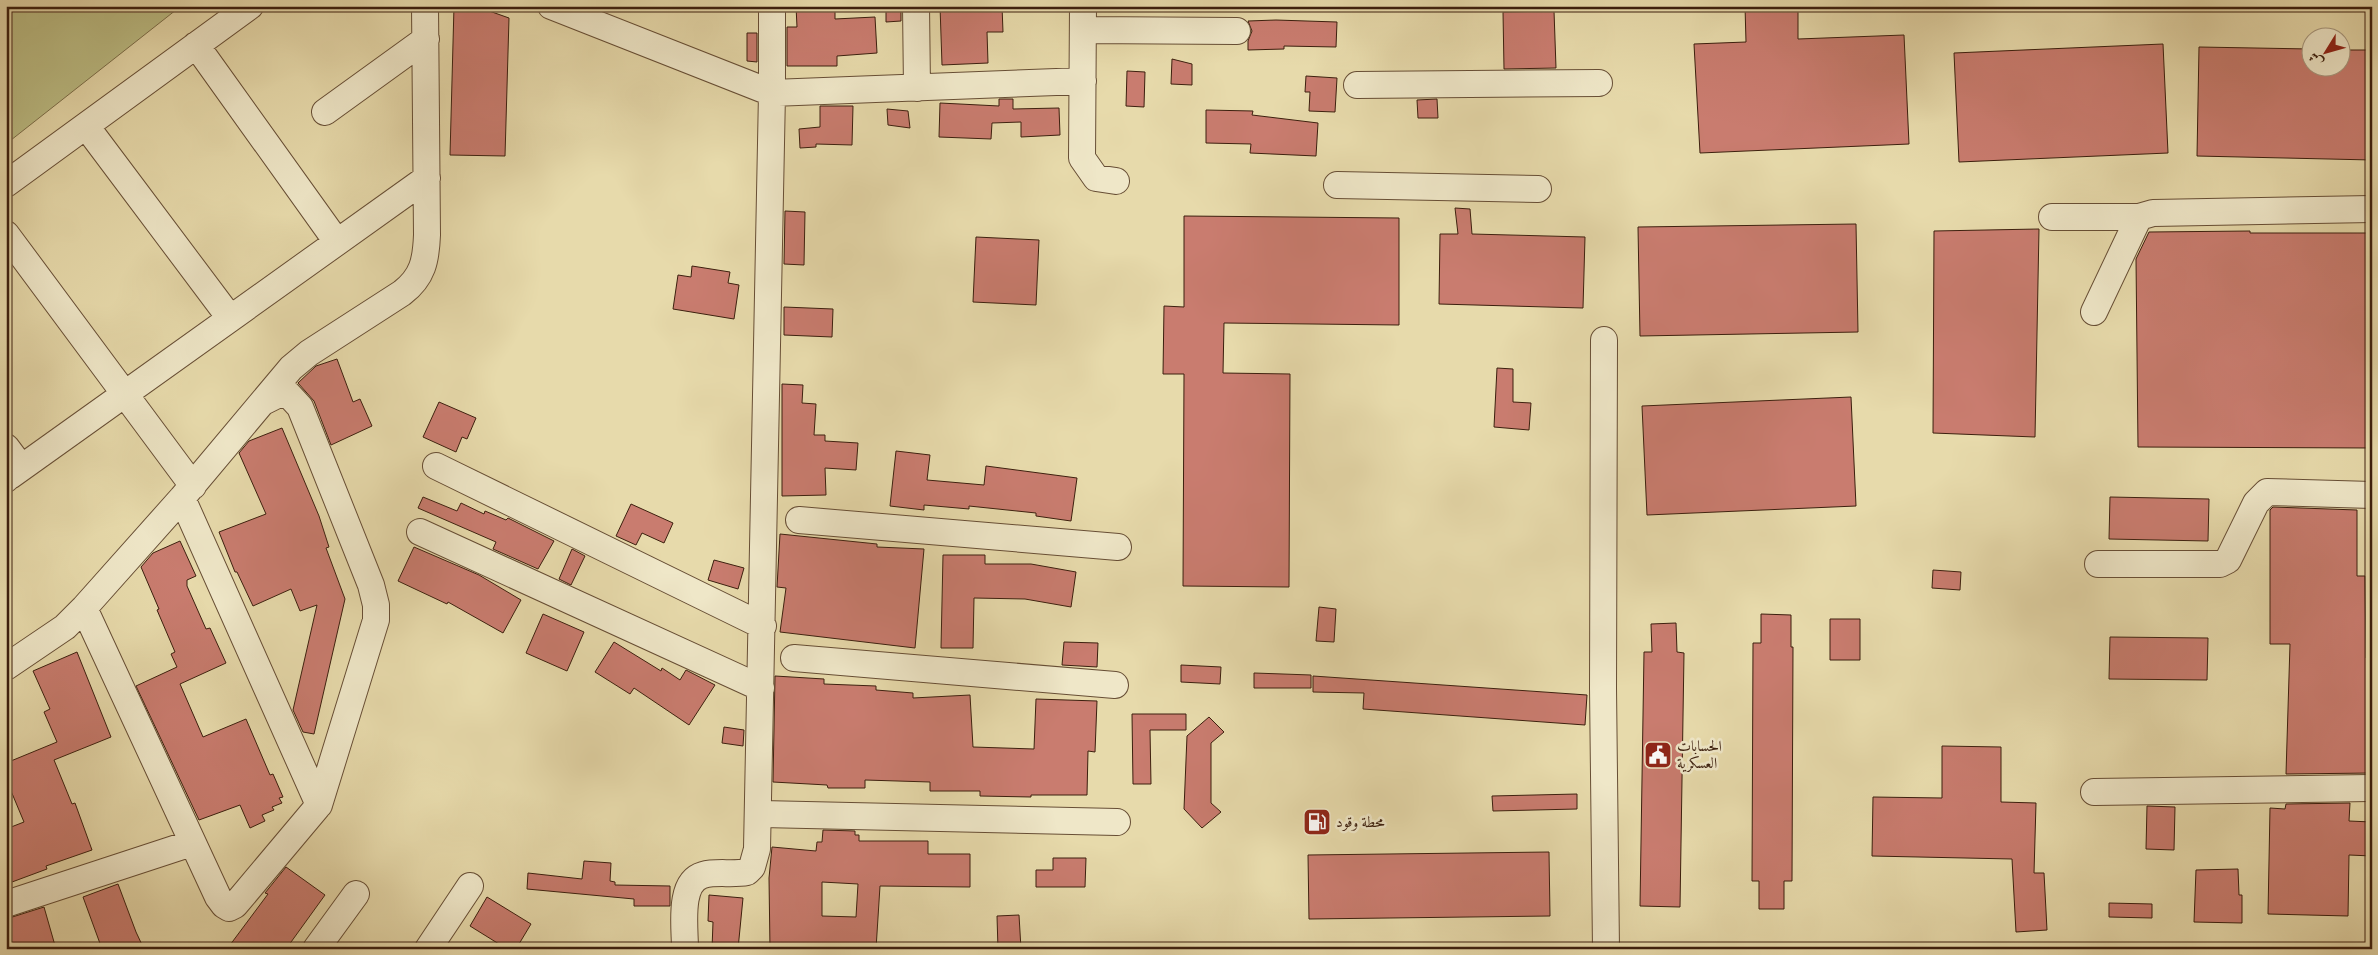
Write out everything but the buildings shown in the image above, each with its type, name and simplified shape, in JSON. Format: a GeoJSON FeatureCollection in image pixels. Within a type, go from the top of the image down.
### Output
{"type":"FeatureCollection","features":[{"type":"Feature","properties":{"kind":"street"},"geometry":{"type":"LineString","coordinates":[[6,184],[250,6]]}},
{"type":"Feature","properties":{"kind":"street"},"geometry":{"type":"LineString","coordinates":[[6,667],[65,627],[84,608],[187,492],[291,368],[309,353],[412,285],[422,272],[426,260],[426,6]]}},
{"type":"Feature","properties":{"kind":"street"},"geometry":{"type":"LineString","coordinates":[[551,6],[772,93],[1083,81]]}},
{"type":"Feature","properties":{"kind":"street"},"geometry":{"type":"LineString","coordinates":[[685,949],[685,907],[688,886],[693,880],[702,875],[740,874],[746,872],[752,866],[757,849],[762,688],[772,6]]}},
{"type":"Feature","properties":{"kind":"street"},"geometry":{"type":"LineString","coordinates":[[916,6],[916,88]]}},
{"type":"Feature","properties":{"kind":"street"},"geometry":{"type":"LineString","coordinates":[[1116,181],[1096,178],[1082,158],[1083,18],[1236,31]]}},
{"type":"Feature","properties":{"kind":"street"},"geometry":{"type":"LineString","coordinates":[[325,112],[426,39]]}},
{"type":"Feature","properties":{"kind":"street"},"geometry":{"type":"LineString","coordinates":[[196,45],[337,242]]}},
{"type":"Feature","properties":{"kind":"street"},"geometry":{"type":"LineString","coordinates":[[1358,85],[1599,84]]}},
{"type":"Feature","properties":{"kind":"street"},"geometry":{"type":"LineString","coordinates":[[86,126],[230,318]]}},
{"type":"Feature","properties":{"kind":"street"},"geometry":{"type":"LineString","coordinates":[[8,478],[427,178]]}},
{"type":"Feature","properties":{"kind":"street"},"geometry":{"type":"LineString","coordinates":[[1336,185],[1538,190]]}},
{"type":"Feature","properties":{"kind":"street"},"geometry":{"type":"LineString","coordinates":[[2052,217],[2372,209]]}},
{"type":"Feature","properties":{"kind":"street"},"geometry":{"type":"LineString","coordinates":[[2094,312],[2139,216]]}},
{"type":"Feature","properties":{"kind":"street"},"geometry":{"type":"LineString","coordinates":[[6,234],[124,394],[187,492],[318,805]]}},
{"type":"Feature","properties":{"kind":"street"},"geometry":{"type":"LineString","coordinates":[[1604,340],[1603,688],[1606,949]]}},
{"type":"Feature","properties":{"kind":"street"},"geometry":{"type":"LineString","coordinates":[[84,608],[218,897],[229,908],[236,905],[318,805],[376,620],[376,605],[371,584],[300,407],[288,394],[276,395],[265,401]]}},
{"type":"Feature","properties":{"kind":"street"},"geometry":{"type":"LineString","coordinates":[[6,447],[15,459],[17,466],[8,478]]}},
{"type":"Feature","properties":{"kind":"street"},"geometry":{"type":"LineString","coordinates":[[436,466],[762,626]]}},
{"type":"Feature","properties":{"kind":"street"},"geometry":{"type":"LineString","coordinates":[[2098,564],[2220,564],[2228,560],[2256,503],[2267,492],[2372,495]]}},
{"type":"Feature","properties":{"kind":"street"},"geometry":{"type":"LineString","coordinates":[[799,520],[1118,547]]}},
{"type":"Feature","properties":{"kind":"street"},"geometry":{"type":"LineString","coordinates":[[420,532],[762,688]]}},
{"type":"Feature","properties":{"kind":"street"},"geometry":{"type":"LineString","coordinates":[[794,658],[1115,685]]}},
{"type":"Feature","properties":{"kind":"street"},"geometry":{"type":"LineString","coordinates":[[2094,792],[2370,788]]}},
{"type":"Feature","properties":{"kind":"street"},"geometry":{"type":"LineString","coordinates":[[759,814],[1117,822]]}},
{"type":"Feature","properties":{"kind":"street"},"geometry":{"type":"LineString","coordinates":[[6,904],[192,843]]}},
{"type":"Feature","properties":{"kind":"street"},"geometry":{"type":"LineString","coordinates":[[428,949],[470,886]]}},
{"type":"Feature","properties":{"kind":"street"},"geometry":{"type":"LineString","coordinates":[[316,949],[356,894]]}},
{"type":"Feature","properties":{"kind":"green space"},"geometry":{"type":"Polygon","coordinates":[[[6,6],[181,6],[6,144],[6,6]]]}},
{"type":"Feature","properties":{"kind":"place","name":"الحسابات العسكرية"},"geometry":{"type":"Point","coordinates":[1658,755]}},
{"type":"Feature","properties":{"kind":"place","name":"محطة وقود"},"geometry":{"type":"Point","coordinates":[1317,822]}}]}
